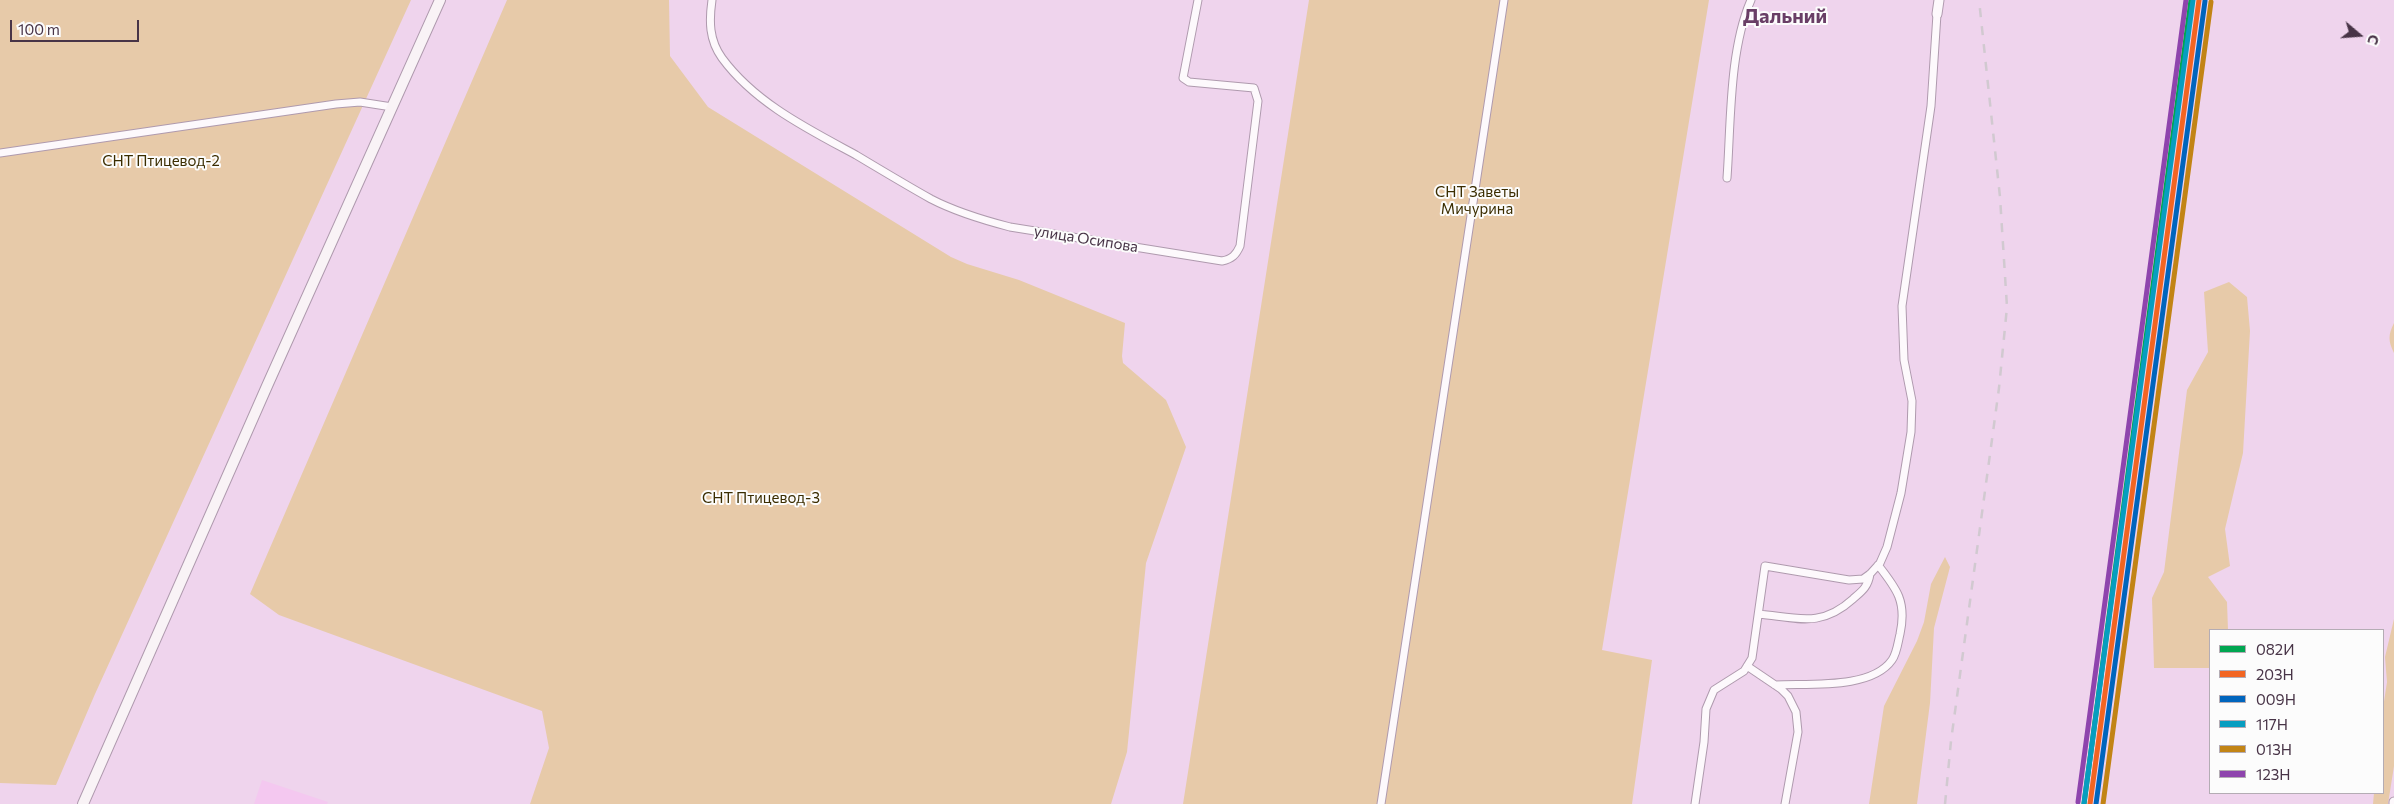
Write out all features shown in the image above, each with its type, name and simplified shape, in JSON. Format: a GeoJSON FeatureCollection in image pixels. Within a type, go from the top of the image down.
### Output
{"type":"FeatureCollection","features":[{"type":"Feature","properties":{"kind":"main road"},"geometry":{"type":"LineString","coordinates":[[83,804],[440,0]]}},
{"type":"Feature","properties":{"kind":"street","name":"улица Осипова"},"geometry":{"type":"LineString","coordinates":[[712,0],[710,24],[712,39],[721,58],[749,87],[770,105],[802,126],[931,199],[977,218],[1010,227],[1222,261],[1230,260],[1240,246],[1258,101],[1254,88],[1189,82],[1183,78],[1198,0]]}},
{"type":"Feature","properties":{"kind":"street"},"geometry":{"type":"LineString","coordinates":[[1381,804],[1504,0]]}},
{"type":"Feature","properties":{"kind":"street"},"geometry":{"type":"LineString","coordinates":[[1727,178],[1736,55],[1744,15],[1751,0]]}},
{"type":"Feature","properties":{"kind":"street"},"geometry":{"type":"LineString","coordinates":[[1695,804],[1704,742],[1706,709],[1714,690],[1744,671],[1752,658],[1765,566],[1849,580],[1863,579],[1878,565],[1887,547],[1895,522],[1911,432],[1912,401],[1904,360],[1902,306],[1931,106],[1938,0]]}},
{"type":"Feature","properties":{"kind":"street"},"geometry":{"type":"LineString","coordinates":[[0,154],[336,104],[360,102],[392,108]]}},
{"type":"Feature","properties":{"kind":"street"},"geometry":{"type":"LineString","coordinates":[[1775,685],[1862,679],[1884,668],[1892,659],[1901,629],[1901,597],[1878,565]]}},
{"type":"Feature","properties":{"kind":"street"},"geometry":{"type":"LineString","coordinates":[[1759,614],[1820,619],[1845,606],[1865,589],[1870,574]]}},
{"type":"Feature","properties":{"kind":"street"},"geometry":{"type":"LineString","coordinates":[[1747,666],[1788,696],[1796,712],[1798,732],[1785,804]]}},
{"type":"Feature","properties":{"kind":"shaded area"},"geometry":{"type":"Polygon","coordinates":[[[262,780],[328,802],[327,804],[254,804],[262,780]]]}},
{"type":"Feature","properties":{"kind":"green space","name":"СНТ Птицевод-2"},"geometry":{"type":"Polygon","coordinates":[[[0,0],[411,0],[95,694],[56,785],[0,783],[0,0]]]}},
{"type":"Feature","properties":{"kind":"green space","name":"СНТ Птицевод-3"},"geometry":{"type":"Polygon","coordinates":[[[507,0],[669,0],[670,56],[708,107],[951,257],[967,264],[1019,280],[1125,323],[1123,363],[1166,400],[1186,447],[1146,563],[1127,752],[1111,804],[530,804],[549,748],[542,711],[279,615],[250,594],[507,0]]]}},
{"type":"Feature","properties":{"kind":"green space","name":"СНТ Заветы Мичурина"},"geometry":{"type":"Polygon","coordinates":[[[1309,0],[1709,0],[1602,650],[1652,660],[1632,804],[1183,804],[1309,0]]]}},
{"type":"Feature","properties":{"kind":"green space"},"geometry":{"type":"Polygon","coordinates":[[[2229,282],[2247,297],[2250,331],[2243,453],[2225,529],[2230,566],[2208,577],[2227,602],[2228,629],[2209,629],[2209,668],[2154,668],[2152,598],[2164,572],[2187,390],[2208,352],[2204,292],[2229,282]]]}},
{"type":"Feature","properties":{"kind":"green space"},"geometry":{"type":"Polygon","coordinates":[[[2394,323],[2394,353],[2390,338],[2394,323]]]}},
{"type":"Feature","properties":{"kind":"green space"},"geometry":{"type":"Polygon","coordinates":[[[1945,557],[1950,567],[1934,628],[1930,703],[1917,804],[1869,804],[1884,706],[1917,641],[1924,622],[1931,584],[1945,557]]]}},
{"type":"Feature","properties":{"kind":"green space"},"geometry":{"type":"Polygon","coordinates":[[[2394,619],[2394,766],[2388,804],[2373,804],[2374,794],[2384,794],[2384,702],[2387,682],[2385,657],[2394,619]]]}},
{"type":"Feature","properties":{"kind":"railway"},"geometry":{"type":"LineString","coordinates":[[1945,804],[1951,741],[1999,388],[2007,307],[2000,197],[1979,0]]}},
{"type":"Feature","properties":{"kind":"transit line","name":"123Н"},"geometry":{"type":"LineString","coordinates":[[2078,802],[2186,0]]}},
{"type":"Feature","properties":{"kind":"transit line","name":"082И"},"geometry":{"type":"LineString","coordinates":[[2084,804],[2191,0]]}},
{"type":"Feature","properties":{"kind":"transit line","name":"117Н"},"geometry":{"type":"LineString","coordinates":[[2084,803],[2193,0]]}},
{"type":"Feature","properties":{"kind":"transit line","name":"203Н"},"geometry":{"type":"LineString","coordinates":[[2090,804],[2199,0]]}},
{"type":"Feature","properties":{"kind":"transit line","name":"009Н"},"geometry":{"type":"LineString","coordinates":[[2096,804],[2205,1]]}},
{"type":"Feature","properties":{"kind":"transit line","name":"013Н"},"geometry":{"type":"LineString","coordinates":[[2103,804],[2211,2]]}},
{"type":"Feature","properties":{"kind":"district","name":"Дальний"},"geometry":{"type":"Point","coordinates":[1785,16]}}]}
